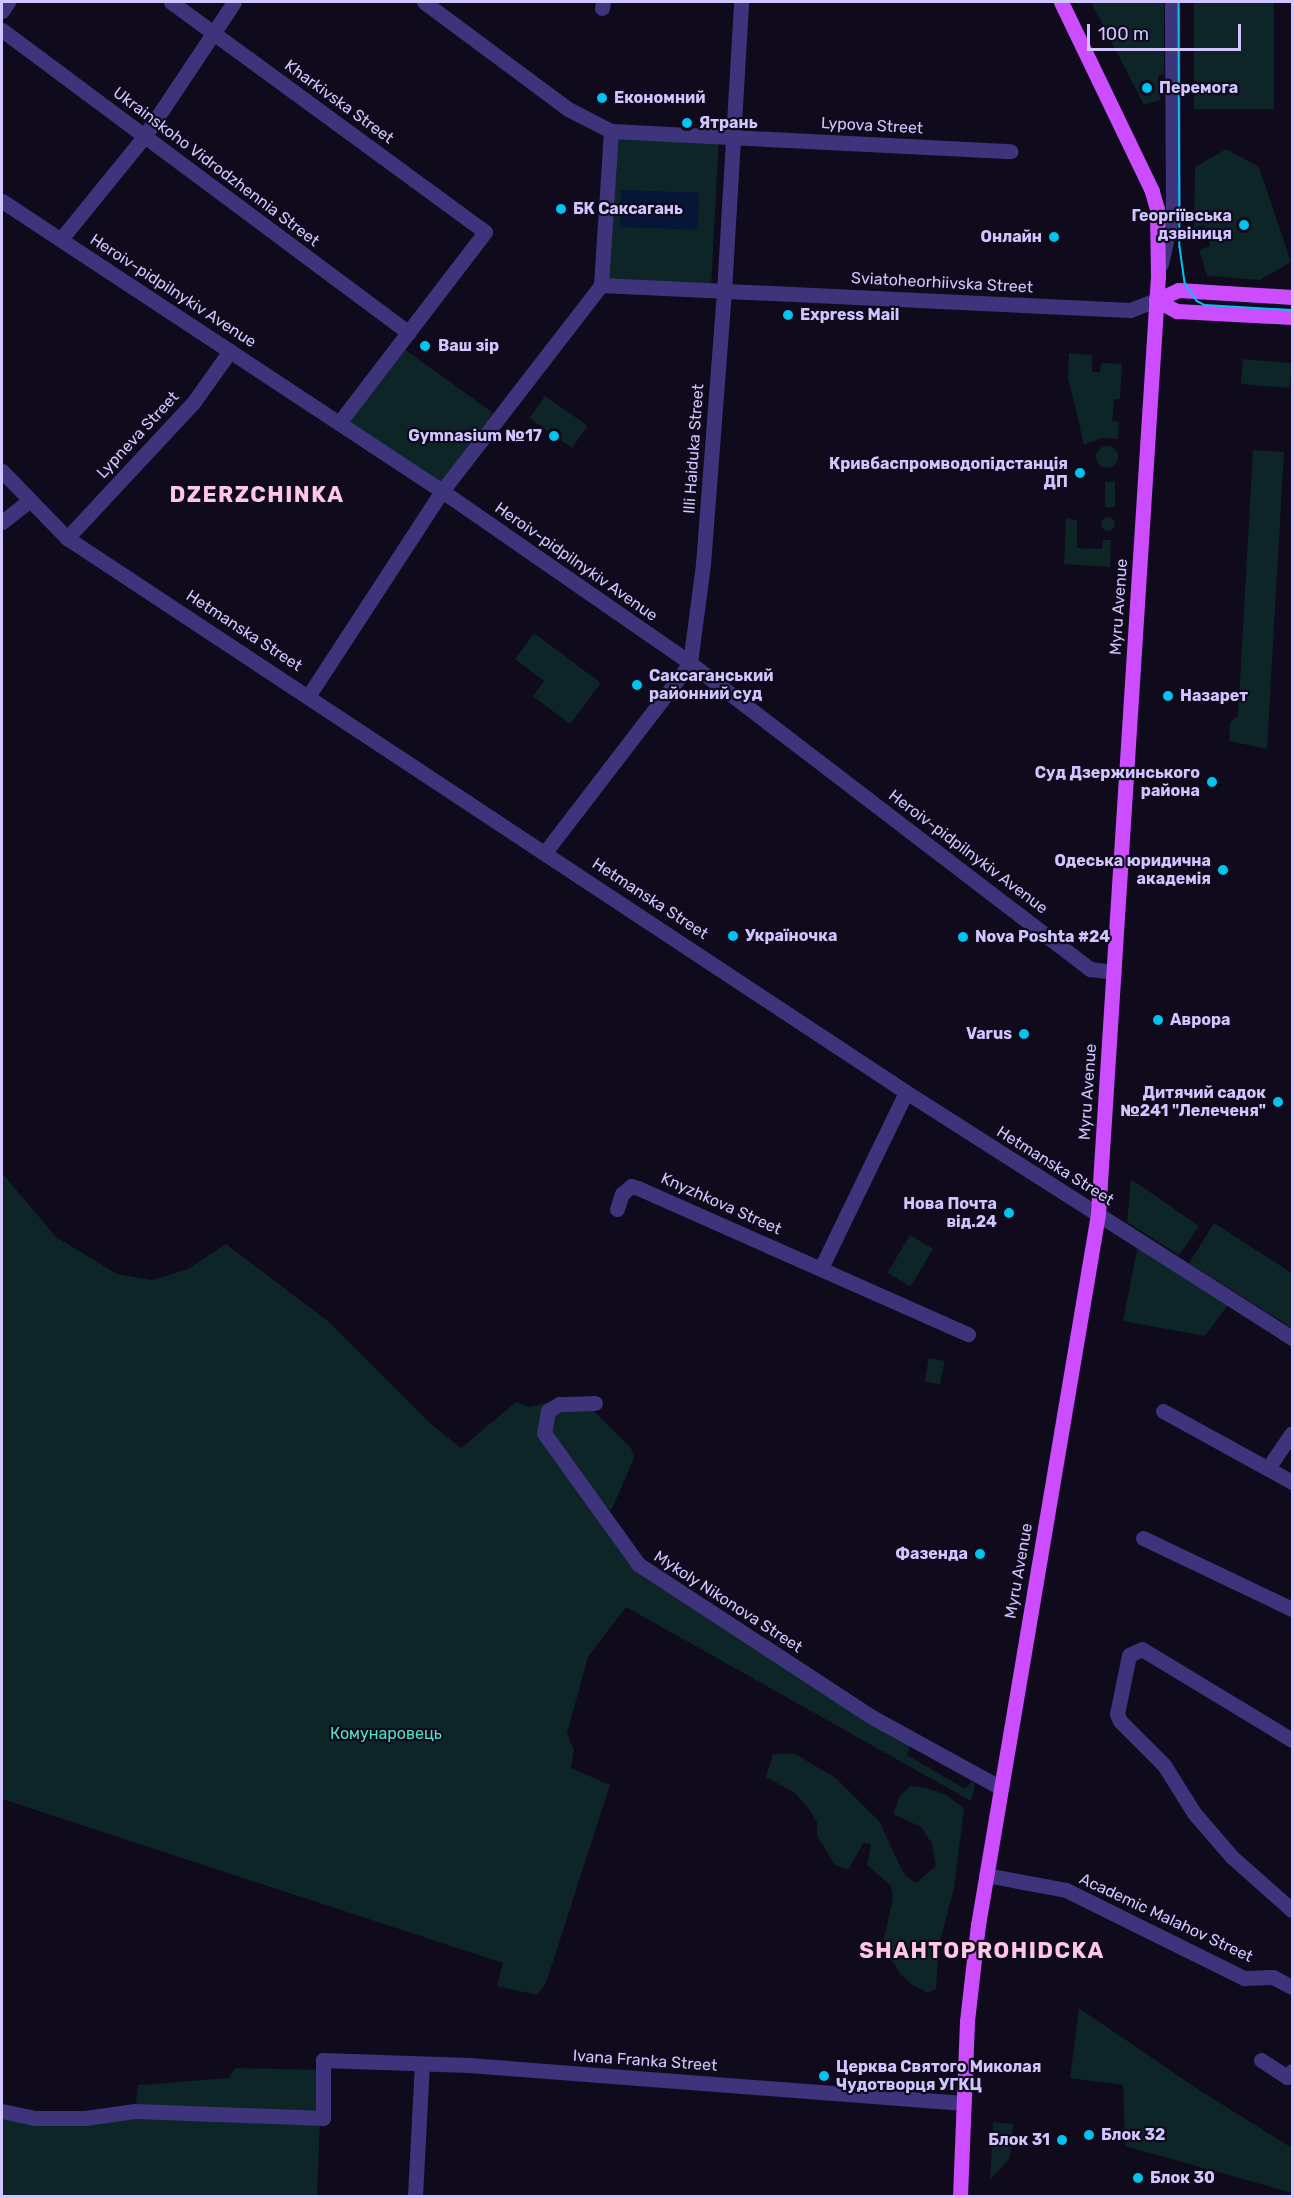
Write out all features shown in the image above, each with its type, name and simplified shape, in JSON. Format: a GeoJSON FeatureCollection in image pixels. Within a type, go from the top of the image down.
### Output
{"type":"FeatureCollection","features":[{"type":"Feature","properties":{"kind":"main road","name":"Myru Avenue"},"geometry":{"type":"LineString","coordinates":[[960,2196],[972,1967],[1098,1214],[1158,276],[1157,209],[1152,191],[1061,2]]}},
{"type":"Feature","properties":{"kind":"main road","name":"Sviatoheorhiivska Street"},"geometry":{"type":"LineString","coordinates":[[1156,300],[1178,290],[1293,297]]}},
{"type":"Feature","properties":{"kind":"main road"},"geometry":{"type":"LineString","coordinates":[[1156,300],[1177,311],[1293,317]]}},
{"type":"Feature","properties":{"kind":"street"},"geometry":{"type":"LineString","coordinates":[[2,11],[8,2]]}},
{"type":"Feature","properties":{"kind":"street","name":"Kharkivska Street"},"geometry":{"type":"LineString","coordinates":[[171,2],[485,232],[409,333]]}},
{"type":"Feature","properties":{"kind":"street"},"geometry":{"type":"LineString","coordinates":[[61,239],[144,137],[215,34],[234,2]]}},
{"type":"Feature","properties":{"kind":"street","name":"Illi Haiduka Street"},"geometry":{"type":"LineString","coordinates":[[546,851],[690,663],[703,564],[724,291],[731,137],[741,2]]}},
{"type":"Feature","properties":{"kind":"street"},"geometry":{"type":"LineString","coordinates":[[1158,276],[1173,209],[1172,2]]}},
{"type":"Feature","properties":{"kind":"street"},"geometry":{"type":"LineString","coordinates":[[309,694],[442,491],[600,285],[611,131],[568,110],[428,3]]}},
{"type":"Feature","properties":{"kind":"street","name":"Ukrainskoho Vidrodzhennia Street"},"geometry":{"type":"LineString","coordinates":[[2,30],[409,333]]}},
{"type":"Feature","properties":{"kind":"street","name":"Lypova Street"},"geometry":{"type":"LineString","coordinates":[[611,131],[1011,151]]}},
{"type":"Feature","properties":{"kind":"street","name":"Heroiv-pidpilnykiv Avenue"},"geometry":{"type":"LineString","coordinates":[[2,201],[442,491],[690,663],[1090,969],[1114,972]]}},
{"type":"Feature","properties":{"kind":"street","name":"Sviatoheorhiivska Street"},"geometry":{"type":"LineString","coordinates":[[600,285],[1130,310],[1156,300]]}},
{"type":"Feature","properties":{"kind":"street"},"geometry":{"type":"LineString","coordinates":[[339,423],[409,333]]}},
{"type":"Feature","properties":{"kind":"street","name":"Lypneva Street"},"geometry":{"type":"LineString","coordinates":[[67,538],[193,403],[230,351]]}},
{"type":"Feature","properties":{"kind":"street","name":"Hetmanska Street"},"geometry":{"type":"LineString","coordinates":[[2,471],[67,538],[309,694],[906,1092],[1293,1338]]}},
{"type":"Feature","properties":{"kind":"street"},"geometry":{"type":"LineString","coordinates":[[2,522],[29,501]]}},
{"type":"Feature","properties":{"kind":"street"},"geometry":{"type":"LineString","coordinates":[[821,1268],[906,1092]]}},
{"type":"Feature","properties":{"kind":"street","name":"Knyzhkova Street"},"geometry":{"type":"LineString","coordinates":[[617,1209],[622,1194],[631,1186],[638,1188],[968,1334]]}},
{"type":"Feature","properties":{"kind":"street","name":"Mykoly Nikonova Street"},"geometry":{"type":"LineString","coordinates":[[595,1403],[559,1404],[548,1411],[544,1433],[638,1564],[872,1717],[1001,1788]]}},
{"type":"Feature","properties":{"kind":"street"},"geometry":{"type":"LineString","coordinates":[[1163,1411],[1293,1482]]}},
{"type":"Feature","properties":{"kind":"street"},"geometry":{"type":"LineString","coordinates":[[1268,1468],[1293,1433]]}},
{"type":"Feature","properties":{"kind":"street"},"geometry":{"type":"LineString","coordinates":[[1143,1538],[1293,1609]]}},
{"type":"Feature","properties":{"kind":"street"},"geometry":{"type":"LineString","coordinates":[[1293,1740],[1142,1649],[1129,1655],[1118,1714],[1120,1721],[1164,1765],[1194,1813],[1232,1857],[1293,1910]]}},
{"type":"Feature","properties":{"kind":"street","name":"Academic Malahov Street"},"geometry":{"type":"LineString","coordinates":[[986,1875],[1066,1890],[1244,1978],[1273,1977],[1290,1981]]}},
{"type":"Feature","properties":{"kind":"street","name":"Ivana Franka Street"},"geometry":{"type":"LineString","coordinates":[[2,2111],[35,2118],[85,2118],[135,2111],[323,2118],[323,2060],[422,2064],[964,2103]]}},
{"type":"Feature","properties":{"kind":"street"},"geometry":{"type":"LineString","coordinates":[[1261,2060],[1287,2077],[1293,2071]]}},
{"type":"Feature","properties":{"kind":"street"},"geometry":{"type":"LineString","coordinates":[[415,2196],[422,2064]]}},
{"type":"Feature","properties":{"kind":"green space"},"geometry":{"type":"Polygon","coordinates":[[[1091,2],[1164,2],[1164,74],[1158,76],[1160,100],[1144,105],[1091,2]]]}},
{"type":"Feature","properties":{"kind":"green space"},"geometry":{"type":"Polygon","coordinates":[[[1194,2],[1274,2],[1274,109],[1194,109],[1194,2]]]}},
{"type":"Feature","properties":{"kind":"green space"},"geometry":{"type":"Polygon","coordinates":[[[613,134],[719,140],[711,284],[605,279],[613,134]]]}},
{"type":"Feature","properties":{"kind":"green space"},"geometry":{"type":"Polygon","coordinates":[[[1226,149],[1259,167],[1291,262],[1260,280],[1207,276],[1199,250],[1210,246],[1204,225],[1194,228],[1195,167],[1226,149]]]}},
{"type":"Feature","properties":{"kind":"green space"},"geometry":{"type":"Polygon","coordinates":[[[403,348],[493,413],[441,483],[352,427],[350,420],[403,348]]]}},
{"type":"Feature","properties":{"kind":"green space"},"geometry":{"type":"Polygon","coordinates":[[[1069,353],[1092,355],[1092,372],[1100,372],[1101,363],[1122,364],[1120,399],[1114,399],[1112,421],[1119,422],[1118,439],[1101,438],[1084,445],[1068,377],[1069,353]]]}},
{"type":"Feature","properties":{"kind":"green space"},"geometry":{"type":"Polygon","coordinates":[[[1243,359],[1292,363],[1290,388],[1241,384],[1243,359]]]}},
{"type":"Feature","properties":{"kind":"green space"},"geometry":{"type":"Polygon","coordinates":[[[545,396],[588,426],[572,448],[530,418],[545,396]]]}},
{"type":"Feature","properties":{"kind":"green space"},"geometry":{"type":"Polygon","coordinates":[[[1107,446],[1117,453],[1118,457],[1111,467],[1107,468],[1097,461],[1096,457],[1103,447],[1107,446]]]}},
{"type":"Feature","properties":{"kind":"green space"},"geometry":{"type":"Polygon","coordinates":[[[1253,450],[1284,452],[1267,749],[1229,741],[1230,722],[1238,716],[1253,450]]]}},
{"type":"Feature","properties":{"kind":"green space"},"geometry":{"type":"Polygon","coordinates":[[[1105,482],[1115,482],[1115,507],[1105,507],[1105,482]]]}},
{"type":"Feature","properties":{"kind":"green space"},"geometry":{"type":"Polygon","coordinates":[[[1105,517],[1111,517],[1115,524],[1111,531],[1105,531],[1101,527],[1101,521],[1105,517]]]}},
{"type":"Feature","properties":{"kind":"green space"},"geometry":{"type":"Polygon","coordinates":[[[1066,518],[1077,520],[1077,548],[1102,549],[1103,540],[1111,540],[1110,567],[1064,564],[1066,518]]]}},
{"type":"Feature","properties":{"kind":"green space"},"geometry":{"type":"Polygon","coordinates":[[[534,633],[601,683],[570,724],[533,696],[544,681],[515,659],[534,633]]]}},
{"type":"Feature","properties":{"kind":"green space","name":"Комунаровець"},"geometry":{"type":"Polygon","coordinates":[[[2,1173],[56,1237],[117,1274],[153,1280],[188,1269],[226,1244],[329,1322],[433,1426],[461,1448],[516,1402],[530,1407],[556,1400],[540,1422],[634,1569],[910,1746],[907,1755],[965,1789],[971,1782],[975,1784],[971,1801],[626,1607],[588,1657],[567,1733],[574,1750],[571,1768],[610,1785],[546,1983],[537,1995],[497,1986],[503,1963],[2,1799],[2,1173]]]}},
{"type":"Feature","properties":{"kind":"green space"},"geometry":{"type":"Polygon","coordinates":[[[1131,1179],[1199,1226],[1179,1255],[1127,1222],[1131,1179]]]}},
{"type":"Feature","properties":{"kind":"green space"},"geometry":{"type":"Polygon","coordinates":[[[1214,1223],[1292,1273],[1292,1328],[1189,1263],[1214,1223]]]}},
{"type":"Feature","properties":{"kind":"green space"},"geometry":{"type":"Polygon","coordinates":[[[910,1235],[933,1249],[910,1287],[887,1273],[910,1235]]]}},
{"type":"Feature","properties":{"kind":"green space"},"geometry":{"type":"Polygon","coordinates":[[[1139,1240],[1232,1299],[1205,1336],[1123,1321],[1139,1240]]]}},
{"type":"Feature","properties":{"kind":"green space"},"geometry":{"type":"Polygon","coordinates":[[[929,1358],[945,1361],[940,1385],[924,1382],[929,1358]]]}},
{"type":"Feature","properties":{"kind":"green space"},"geometry":{"type":"Polygon","coordinates":[[[560,1409],[592,1409],[631,1448],[634,1458],[611,1511],[577,1478],[550,1438],[551,1415],[560,1409]]]}},
{"type":"Feature","properties":{"kind":"green space"},"geometry":{"type":"Polygon","coordinates":[[[773,1754],[795,1754],[836,1778],[879,1821],[904,1874],[916,1883],[936,1866],[932,1844],[921,1827],[893,1814],[900,1796],[910,1786],[927,1788],[946,1795],[964,1808],[954,1888],[939,1946],[936,1989],[928,1993],[913,1985],[901,1975],[886,1951],[884,1938],[893,1899],[891,1886],[867,1865],[871,1845],[864,1842],[848,1870],[835,1865],[817,1835],[817,1823],[809,1809],[795,1793],[766,1777],[773,1754]]]}},
{"type":"Feature","properties":{"kind":"green space"},"geometry":{"type":"Polygon","coordinates":[[[1079,2008],[1199,2090],[1292,2148],[1292,2193],[1125,2146],[1123,2085],[1070,2078],[1079,2008]]]}},
{"type":"Feature","properties":{"kind":"green space"},"geometry":{"type":"Polygon","coordinates":[[[235,2068],[322,2070],[317,2196],[2,2196],[2,2111],[135,2111],[138,2085],[229,2078],[235,2068]]]}},
{"type":"Feature","properties":{"kind":"green space"},"geometry":{"type":"Polygon","coordinates":[[[993,2122],[1013,2124],[1010,2158],[990,2180],[993,2122]]]}},
{"type":"Feature","properties":{"kind":"water"},"geometry":{"type":"Polygon","coordinates":[[[621,190],[699,193],[698,230],[620,227],[621,190]]]}},
{"type":"Feature","properties":{"kind":"tram line"},"geometry":{"type":"LineString","coordinates":[[1179,2],[1180,247],[1185,283],[1197,301],[1205,305],[1292,310]]}},
{"type":"Feature","properties":{"kind":"place","name":"Перемога"},"geometry":{"type":"Point","coordinates":[1147,88]}},
{"type":"Feature","properties":{"kind":"place","name":"Економний"},"geometry":{"type":"Point","coordinates":[602,98]}},
{"type":"Feature","properties":{"kind":"place","name":"Ятрань"},"geometry":{"type":"Point","coordinates":[687,123]}},
{"type":"Feature","properties":{"kind":"place","name":"БК Саксагань"},"geometry":{"type":"Point","coordinates":[561,209]}},
{"type":"Feature","properties":{"kind":"place","name":"Георгіївська дзвіниця"},"geometry":{"type":"Point","coordinates":[1244,225]}},
{"type":"Feature","properties":{"kind":"place","name":"Онлайн"},"geometry":{"type":"Point","coordinates":[1054,237]}},
{"type":"Feature","properties":{"kind":"place","name":"Express Mail"},"geometry":{"type":"Point","coordinates":[788,315]}},
{"type":"Feature","properties":{"kind":"place","name":"Ваш зір"},"geometry":{"type":"Point","coordinates":[425,346]}},
{"type":"Feature","properties":{"kind":"place","name":"Gymnasium №17"},"geometry":{"type":"Point","coordinates":[554,436]}},
{"type":"Feature","properties":{"kind":"place","name":"Кривбаспромводопідстанція ДП"},"geometry":{"type":"Point","coordinates":[1080,473]}},
{"type":"Feature","properties":{"kind":"place","name":"Саксаганський районний суд"},"geometry":{"type":"Point","coordinates":[637,685]}},
{"type":"Feature","properties":{"kind":"place","name":"Назарет"},"geometry":{"type":"Point","coordinates":[1168,696]}},
{"type":"Feature","properties":{"kind":"place","name":"Суд Дзержинського района"},"geometry":{"type":"Point","coordinates":[1212,782]}},
{"type":"Feature","properties":{"kind":"place","name":"Одеська юридична академія"},"geometry":{"type":"Point","coordinates":[1223,870]}},
{"type":"Feature","properties":{"kind":"place","name":"Україночка"},"geometry":{"type":"Point","coordinates":[733,936]}},
{"type":"Feature","properties":{"kind":"place","name":"Nova Poshta #24"},"geometry":{"type":"Point","coordinates":[963,937]}},
{"type":"Feature","properties":{"kind":"place","name":"Аврора"},"geometry":{"type":"Point","coordinates":[1158,1020]}},
{"type":"Feature","properties":{"kind":"place","name":"Varus"},"geometry":{"type":"Point","coordinates":[1024,1034]}},
{"type":"Feature","properties":{"kind":"place","name":"Дитячий садок №241 \"Лелеченя\""},"geometry":{"type":"Point","coordinates":[1278,1102]}},
{"type":"Feature","properties":{"kind":"place","name":"Нова Почта від.24"},"geometry":{"type":"Point","coordinates":[1009,1213]}},
{"type":"Feature","properties":{"kind":"place","name":"Фазенда"},"geometry":{"type":"Point","coordinates":[980,1554]}},
{"type":"Feature","properties":{"kind":"place","name":"Церква Святого Миколая Чудотворця УГКЦ"},"geometry":{"type":"Point","coordinates":[824,2076]}},
{"type":"Feature","properties":{"kind":"place","name":"Блок 32"},"geometry":{"type":"Point","coordinates":[1089,2135]}},
{"type":"Feature","properties":{"kind":"place","name":"Блок 31"},"geometry":{"type":"Point","coordinates":[1062,2140]}},
{"type":"Feature","properties":{"kind":"place","name":"Блок 30"},"geometry":{"type":"Point","coordinates":[1138,2178]}},
{"type":"Feature","properties":{"kind":"district","name":"DZERZCHINKA"},"geometry":{"type":"Point","coordinates":[257,495]}},
{"type":"Feature","properties":{"kind":"district","name":"SHAHTOPROHIDCKA"},"geometry":{"type":"Point","coordinates":[982,1951]}}]}
